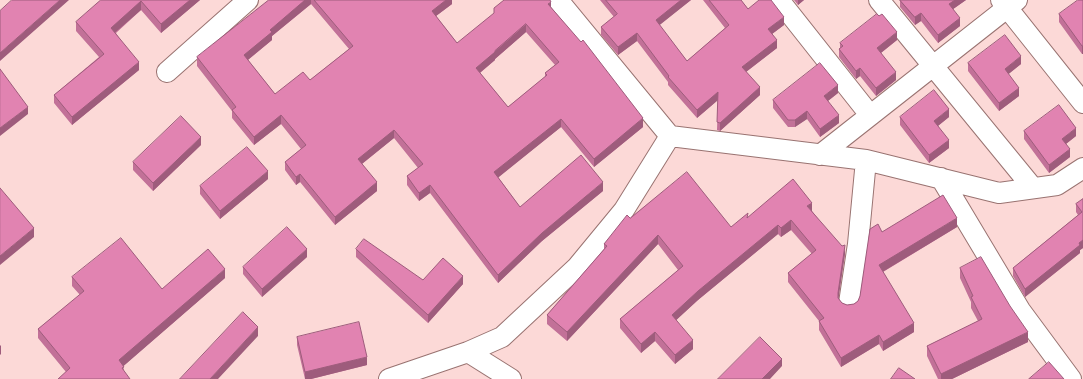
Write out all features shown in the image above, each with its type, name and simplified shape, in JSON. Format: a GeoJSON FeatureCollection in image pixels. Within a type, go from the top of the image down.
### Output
{"type":"FeatureCollection","features":[{"type":"Feature","properties":{"kind":"street"},"geometry":{"type":"LineString","coordinates":[[167,72],[248,0]]}},
{"type":"Feature","properties":{"kind":"street"},"geometry":{"type":"LineString","coordinates":[[558,0],[670,136],[866,160],[1000,193],[1057,185],[1083,168]]}},
{"type":"Feature","properties":{"kind":"street"},"geometry":{"type":"LineString","coordinates":[[779,0],[870,115]]}},
{"type":"Feature","properties":{"kind":"street"},"geometry":{"type":"LineString","coordinates":[[879,0],[1033,188]]}},
{"type":"Feature","properties":{"kind":"street"},"geometry":{"type":"LineString","coordinates":[[820,155],[932,66],[1008,2],[1083,103]]}},
{"type":"Feature","properties":{"kind":"street"},"geometry":{"type":"LineString","coordinates":[[389,379],[468,352],[502,337],[577,267],[624,210],[670,136]]}},
{"type":"Feature","properties":{"kind":"street"},"geometry":{"type":"LineString","coordinates":[[849,303],[858,244],[866,160]]}},
{"type":"Feature","properties":{"kind":"street"},"geometry":{"type":"LineString","coordinates":[[941,178],[1020,310],[1071,379]]}},
{"type":"Feature","properties":{"kind":"street"},"geometry":{"type":"LineString","coordinates":[[468,352],[511,379]]}},
{"type":"Feature","properties":{"kind":"building"},"geometry":{"type":"Polygon","coordinates":[[[12,0],[60,0],[0,53],[0,11],[12,0]]]}},
{"type":"Feature","properties":{"kind":"building"},"geometry":{"type":"Polygon","coordinates":[[[101,0],[190,0],[161,24],[141,1],[111,28],[139,62],[72,117],[54,95],[104,54],[76,22],[101,0]]]}},
{"type":"Feature","properties":{"kind":"building"},"geometry":{"type":"Polygon","coordinates":[[[269,0],[305,0],[270,30],[272,32],[244,55],[275,94],[303,72],[310,80],[353,46],[314,0],[446,0],[432,11],[457,43],[494,13],[494,8],[504,0],[550,0],[551,2],[548,4],[581,42],[583,40],[643,118],[594,159],[561,119],[494,172],[520,207],[581,155],[603,182],[542,233],[498,275],[430,185],[419,193],[407,176],[423,164],[394,130],[358,159],[377,182],[335,217],[300,174],[296,177],[285,162],[306,145],[281,115],[254,137],[232,110],[236,107],[197,57],[269,0]],[[526,24],[476,68],[508,107],[547,75],[545,73],[559,62],[526,24]]]}},
{"type":"Feature","properties":{"kind":"building"},"geometry":{"type":"Polygon","coordinates":[[[606,0],[681,0],[656,20],[687,61],[729,25],[709,0],[741,0],[748,9],[759,0],[771,0],[784,17],[768,29],[777,40],[742,67],[760,87],[720,123],[717,122],[718,92],[697,110],[668,77],[669,76],[637,33],[618,47],[601,27],[617,14],[606,0]]]}},
{"type":"Feature","properties":{"kind":"building"},"geometry":{"type":"Polygon","coordinates":[[[900,0],[955,0],[949,4],[960,18],[938,35],[921,13],[915,17],[900,0]]]}},
{"type":"Feature","properties":{"kind":"building"},"geometry":{"type":"Polygon","coordinates":[[[1078,0],[1083,0],[1083,46],[1059,14],[1078,0]]]}},
{"type":"Feature","properties":{"kind":"building"},"geometry":{"type":"Polygon","coordinates":[[[877,14],[879,16],[882,14],[897,32],[877,48],[896,72],[876,88],[860,68],[856,71],[839,49],[843,46],[840,43],[877,14]]]}},
{"type":"Feature","properties":{"kind":"building"},"geometry":{"type":"Polygon","coordinates":[[[1005,35],[1021,56],[1005,69],[1019,88],[999,103],[968,63],[1005,35]]]}},
{"type":"Feature","properties":{"kind":"building"},"geometry":{"type":"Polygon","coordinates":[[[820,63],[838,85],[824,96],[839,115],[820,129],[807,111],[795,120],[788,120],[773,100],[820,63]]]}},
{"type":"Feature","properties":{"kind":"building"},"geometry":{"type":"Polygon","coordinates":[[[0,69],[28,107],[0,128],[0,69]]]}},
{"type":"Feature","properties":{"kind":"building"},"geometry":{"type":"Polygon","coordinates":[[[934,90],[949,109],[934,121],[949,140],[929,155],[900,117],[934,90]]]}},
{"type":"Feature","properties":{"kind":"building"},"geometry":{"type":"Polygon","coordinates":[[[1059,105],[1076,128],[1062,139],[1070,149],[1049,165],[1024,131],[1059,105]]]}},
{"type":"Feature","properties":{"kind":"building"},"geometry":{"type":"Polygon","coordinates":[[[181,116],[201,137],[153,183],[133,162],[181,116]]]}},
{"type":"Feature","properties":{"kind":"building"},"geometry":{"type":"Polygon","coordinates":[[[247,147],[268,171],[220,211],[200,186],[247,147]]]}},
{"type":"Feature","properties":{"kind":"building"},"geometry":{"type":"Polygon","coordinates":[[[687,172],[731,227],[748,213],[747,218],[793,179],[812,203],[807,206],[842,246],[845,245],[838,298],[842,303],[847,305],[854,304],[858,301],[860,296],[870,229],[878,224],[882,232],[943,195],[957,218],[879,265],[914,323],[883,342],[879,335],[841,358],[819,321],[824,318],[788,273],[816,250],[791,220],[781,228],[778,225],[698,291],[672,315],[693,340],[675,355],[655,332],[641,344],[620,319],[683,266],[658,235],[567,332],[547,315],[607,246],[604,244],[627,215],[630,218],[687,172]]]}},
{"type":"Feature","properties":{"kind":"building"},"geometry":{"type":"Polygon","coordinates":[[[0,188],[34,228],[0,256],[0,188]]]}},
{"type":"Feature","properties":{"kind":"building"},"geometry":{"type":"Polygon","coordinates":[[[1083,199],[1083,240],[1079,243],[1080,245],[1025,289],[1013,268],[1082,212],[1076,204],[1083,199]]]}},
{"type":"Feature","properties":{"kind":"building"},"geometry":{"type":"Polygon","coordinates":[[[287,227],[307,249],[262,289],[243,267],[287,227]]]}},
{"type":"Feature","properties":{"kind":"building"},"geometry":{"type":"Polygon","coordinates":[[[121,238],[162,289],[208,249],[225,269],[119,360],[124,367],[122,368],[130,379],[58,379],[70,368],[38,329],[84,291],[72,277],[121,238]]]}},
{"type":"Feature","properties":{"kind":"building"},"geometry":{"type":"Polygon","coordinates":[[[364,239],[423,280],[443,258],[463,276],[428,315],[356,249],[364,239]]]}},
{"type":"Feature","properties":{"kind":"building"},"geometry":{"type":"Polygon","coordinates":[[[981,257],[1010,306],[1028,332],[941,374],[927,346],[982,319],[971,297],[973,296],[960,268],[981,257]]]}},
{"type":"Feature","properties":{"kind":"building"},"geometry":{"type":"Polygon","coordinates":[[[243,312],[258,327],[210,379],[180,379],[243,312]]]}},
{"type":"Feature","properties":{"kind":"building"},"geometry":{"type":"Polygon","coordinates":[[[359,322],[367,357],[305,372],[297,337],[359,322]]]}},
{"type":"Feature","properties":{"kind":"building"},"geometry":{"type":"Polygon","coordinates":[[[760,337],[782,359],[762,379],[718,379],[760,337]]]}},
{"type":"Feature","properties":{"kind":"building"},"geometry":{"type":"Polygon","coordinates":[[[1049,362],[1064,379],[1029,379],[1049,362]]]}},
{"type":"Feature","properties":{"kind":"building"},"geometry":{"type":"Polygon","coordinates":[[[899,368],[915,379],[891,379],[899,368]]]}}]}
